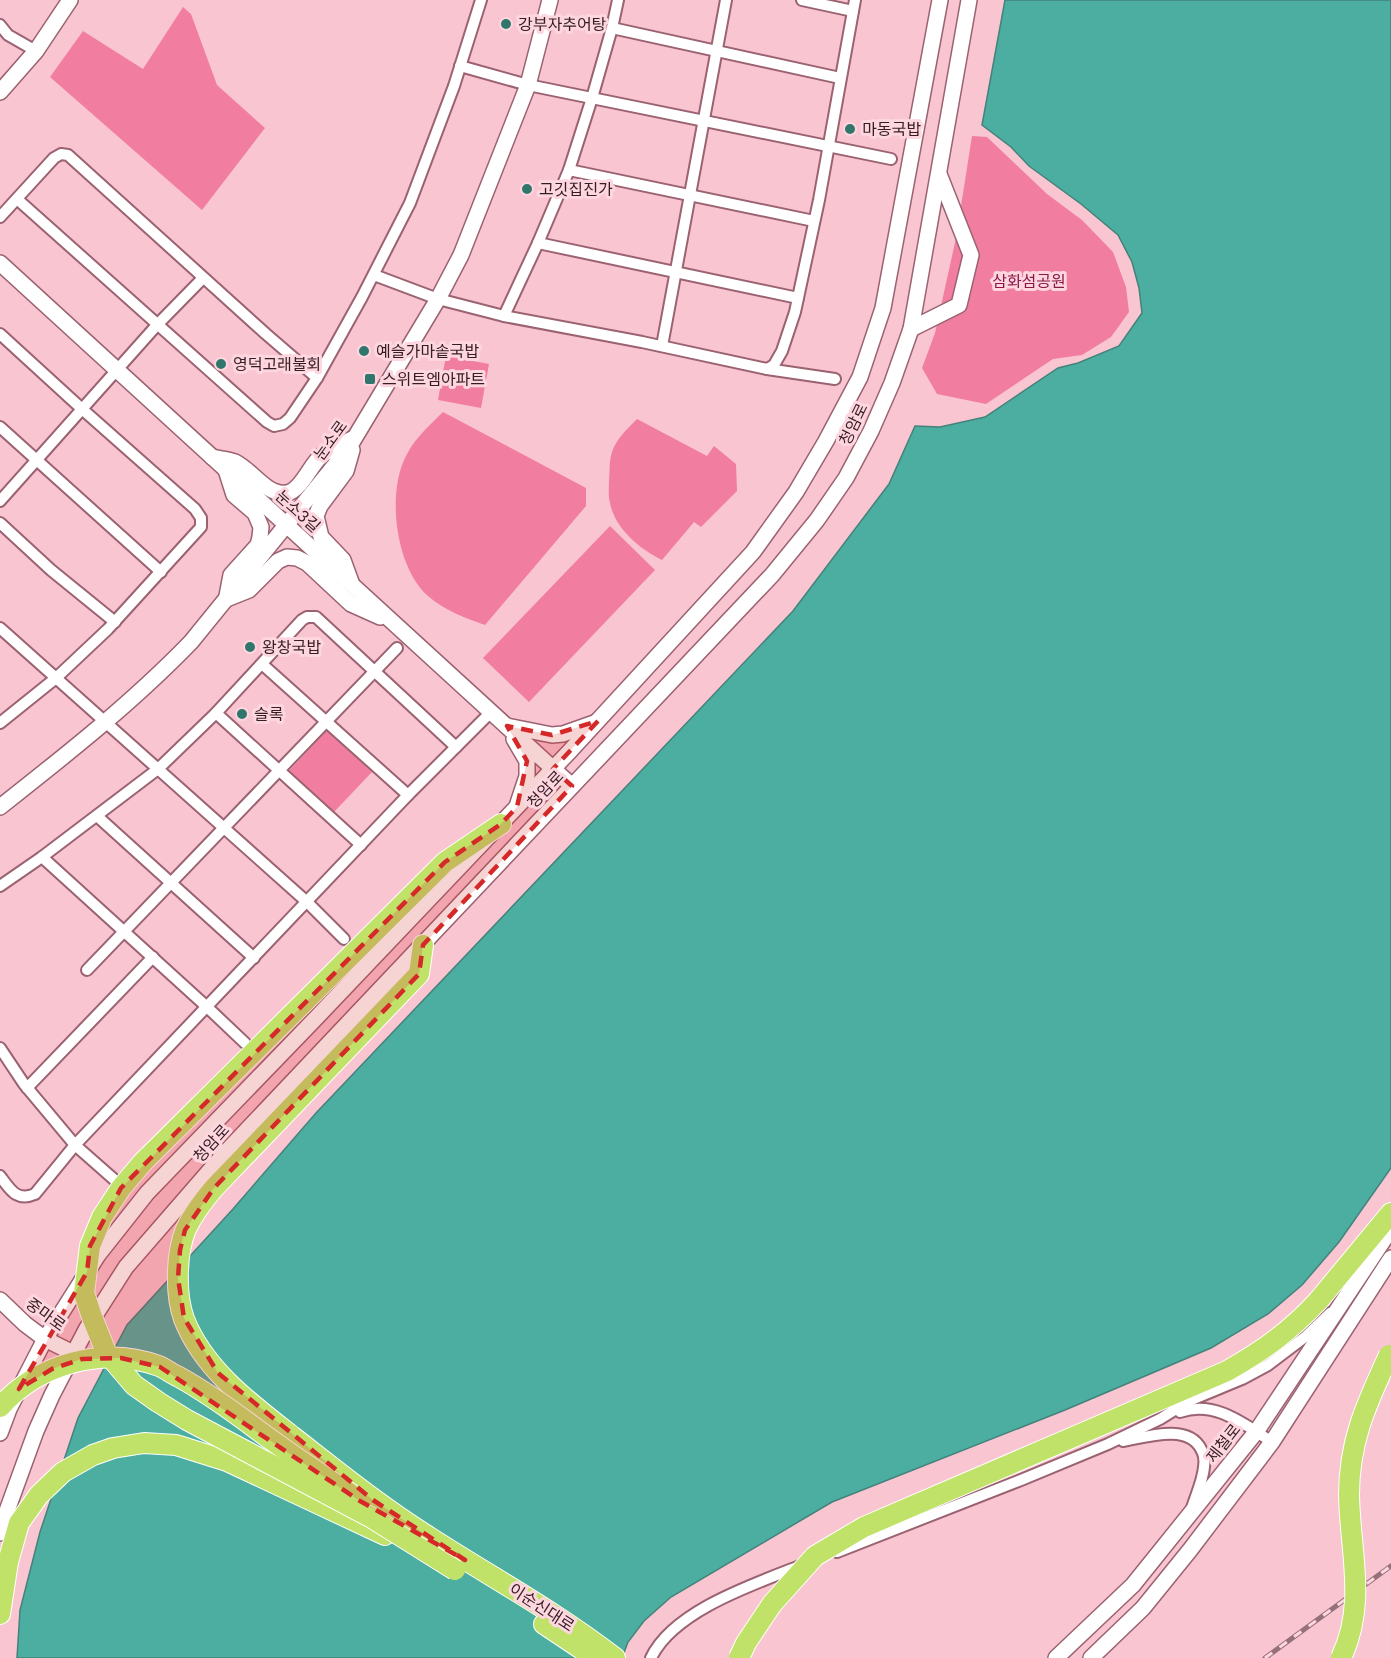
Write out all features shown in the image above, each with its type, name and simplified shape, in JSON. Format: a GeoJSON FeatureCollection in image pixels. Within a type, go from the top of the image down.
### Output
{"type":"FeatureCollection","features":[{"type":"Feature","properties":{"kind":"highway"},"geometry":{"type":"LineString","coordinates":[[460,1565],[197,1425],[134,1385],[106,1352],[84,1293],[90,1246],[102,1217],[121,1188],[144,1162],[444,862],[501,824]]}},
{"type":"Feature","properties":{"kind":"highway"},"geometry":{"type":"LineString","coordinates":[[423,945],[419,974],[198,1207],[186,1230],[180,1250],[177,1278],[184,1318],[199,1347],[218,1373],[281,1428],[460,1565]]}},
{"type":"Feature","properties":{"kind":"highway"},"geometry":{"type":"LineString","coordinates":[[740,1658],[746,1643],[772,1604],[815,1556],[864,1527],[1227,1371],[1266,1348],[1297,1323],[1318,1301],[1391,1213]]}},
{"type":"Feature","properties":{"kind":"highway"},"geometry":{"type":"LineString","coordinates":[[1341,1658],[1346,1646],[1356,1599],[1349,1494],[1351,1462],[1357,1431],[1390,1353]]}},
{"type":"Feature","properties":{"kind":"highway"},"geometry":{"type":"LineString","coordinates":[[0,1407],[34,1378],[82,1359],[121,1358],[160,1367],[222,1404],[360,1501],[460,1565]]}},
{"type":"Feature","properties":{"kind":"highway"},"geometry":{"type":"LineString","coordinates":[[0,1614],[8,1562],[20,1523],[39,1495],[63,1472],[93,1455],[113,1448],[144,1443],[176,1445],[227,1461],[368,1527],[460,1565]]}},
{"type":"Feature","properties":{"kind":"highway","name":"이순신대로"},"geometry":{"type":"LineString","coordinates":[[460,1565],[593,1658]]}},
{"type":"Feature","properties":{"kind":"highway","name":"이순신대로"},"geometry":{"type":"LineString","coordinates":[[460,1565],[513,1588],[583,1633],[615,1658]]}},
{"type":"Feature","properties":{"kind":"main road"},"geometry":{"type":"LineString","coordinates":[[0,92],[36,51],[70,0]]}},
{"type":"Feature","properties":{"kind":"main road","name":"눈소로"},"geometry":{"type":"LineString","coordinates":[[0,807],[106,723],[171,663],[191,642],[348,449],[438,299],[461,255],[528,85],[550,0]]}},
{"type":"Feature","properties":{"kind":"main road","name":"청암로"},"geometry":{"type":"LineString","coordinates":[[0,1433],[9,1409],[45,1339],[98,1255],[147,1193],[598,721],[753,552],[796,492],[860,377],[882,308],[940,0]]}},
{"type":"Feature","properties":{"kind":"main road","name":"청암로"},"geometry":{"type":"LineString","coordinates":[[0,1533],[36,1431],[52,1395],[73,1353],[126,1267],[225,1153],[772,575],[818,519],[846,478],[871,431],[892,383],[911,329],[969,0]]}},
{"type":"Feature","properties":{"kind":"main road"},"geometry":{"type":"LineString","coordinates":[[911,329],[958,305],[971,255],[938,172]]}},
{"type":"Feature","properties":{"kind":"main road","name":"눈소3길"},"geometry":{"type":"LineString","coordinates":[[0,263],[572,786]]}},
{"type":"Feature","properties":{"kind":"main road"},"geometry":{"type":"LineString","coordinates":[[212,457],[235,462],[269,489],[286,493],[296,489],[303,482],[321,457],[356,436]]}},
{"type":"Feature","properties":{"kind":"main road"},"geometry":{"type":"LineString","coordinates":[[352,585],[343,560],[321,537],[316,516],[320,506],[346,471],[356,436]]}},
{"type":"Feature","properties":{"kind":"main road"},"geometry":{"type":"LineString","coordinates":[[226,470],[234,495],[255,513],[261,527],[258,545],[231,576],[226,599]]}},
{"type":"Feature","properties":{"kind":"main road"},"geometry":{"type":"LineString","coordinates":[[226,599],[249,590],[278,561],[286,557],[297,558],[307,563],[351,604],[395,625]]}},
{"type":"Feature","properties":{"kind":"main road"},"geometry":{"type":"LineString","coordinates":[[507,726],[552,735],[570,732],[598,721]]}},
{"type":"Feature","properties":{"kind":"main road"},"geometry":{"type":"LineString","coordinates":[[507,726],[527,760],[527,776],[518,807]]}},
{"type":"Feature","properties":{"kind":"main road","name":"제철로"},"geometry":{"type":"LineString","coordinates":[[1056,1658],[1133,1585],[1256,1432],[1391,1229]]}},
{"type":"Feature","properties":{"kind":"main road"},"geometry":{"type":"LineString","coordinates":[[1091,1658],[1143,1608],[1272,1442],[1391,1257]]}},
{"type":"Feature","properties":{"kind":"main road","name":"중마로"},"geometry":{"type":"LineString","coordinates":[[0,1300],[45,1339],[73,1353]]}},
{"type":"Feature","properties":{"kind":"street"},"geometry":{"type":"LineString","coordinates":[[17,199],[267,422],[274,426],[283,424],[290,418],[317,378],[374,275],[410,203],[460,66],[481,0]]}},
{"type":"Feature","properties":{"kind":"street"},"geometry":{"type":"LineString","coordinates":[[504,316],[569,170],[592,98],[618,0]]}},
{"type":"Feature","properties":{"kind":"street"},"geometry":{"type":"LineString","coordinates":[[662,346],[726,0]]}},
{"type":"Feature","properties":{"kind":"street"},"geometry":{"type":"LineString","coordinates":[[802,0],[853,12]]}},
{"type":"Feature","properties":{"kind":"street"},"geometry":{"type":"LineString","coordinates":[[767,369],[774,365],[782,351],[795,312],[855,0]]}},
{"type":"Feature","properties":{"kind":"street"},"geometry":{"type":"LineString","coordinates":[[0,25],[4,38],[36,51]]}},
{"type":"Feature","properties":{"kind":"street"},"geometry":{"type":"LineString","coordinates":[[612,28],[840,78]]}},
{"type":"Feature","properties":{"kind":"street"},"geometry":{"type":"LineString","coordinates":[[460,66],[528,85],[891,159]]}},
{"type":"Feature","properties":{"kind":"street"},"geometry":{"type":"LineString","coordinates":[[0,217],[54,158],[61,154],[68,155],[317,378]]}},
{"type":"Feature","properties":{"kind":"street"},"geometry":{"type":"LineString","coordinates":[[569,170],[814,221]]}},
{"type":"Feature","properties":{"kind":"street"},"geometry":{"type":"LineString","coordinates":[[538,243],[798,298]]}},
{"type":"Feature","properties":{"kind":"street"},"geometry":{"type":"LineString","coordinates":[[374,275],[438,299],[504,316],[662,346],[767,369],[835,379]]}},
{"type":"Feature","properties":{"kind":"street"},"geometry":{"type":"LineString","coordinates":[[0,501],[157,325],[203,278]]}},
{"type":"Feature","properties":{"kind":"street"},"geometry":{"type":"LineString","coordinates":[[0,334],[195,509],[201,518],[201,527],[115,622],[56,678],[0,723]]}},
{"type":"Feature","properties":{"kind":"street"},"geometry":{"type":"LineString","coordinates":[[0,427],[161,572]]}},
{"type":"Feature","properties":{"kind":"street"},"geometry":{"type":"LineString","coordinates":[[0,523],[51,570],[115,622]]}},
{"type":"Feature","properties":{"kind":"street"},"geometry":{"type":"LineString","coordinates":[[0,886],[158,769],[216,713],[307,617],[316,618],[456,747]]}},
{"type":"Feature","properties":{"kind":"street"},"geometry":{"type":"LineString","coordinates":[[0,628],[307,902],[344,939]]}},
{"type":"Feature","properties":{"kind":"street"},"geometry":{"type":"LineString","coordinates":[[87,970],[397,648]]}},
{"type":"Feature","properties":{"kind":"street"},"geometry":{"type":"LineString","coordinates":[[262,664],[408,795]]}},
{"type":"Feature","properties":{"kind":"street"},"geometry":{"type":"LineString","coordinates":[[0,1176],[11,1191],[20,1197],[35,1194],[75,1145],[408,795],[491,712]]}},
{"type":"Feature","properties":{"kind":"street"},"geometry":{"type":"LineString","coordinates":[[216,713],[361,845]]}},
{"type":"Feature","properties":{"kind":"street"},"geometry":{"type":"LineString","coordinates":[[97,816],[254,958]]}},
{"type":"Feature","properties":{"kind":"street"},"geometry":{"type":"LineString","coordinates":[[42,857],[245,1043]]}},
{"type":"Feature","properties":{"kind":"street"},"geometry":{"type":"LineString","coordinates":[[27,1088],[153,957]]}},
{"type":"Feature","properties":{"kind":"street"},"geometry":{"type":"LineString","coordinates":[[0,1048],[27,1088],[75,1145],[117,1182]]}},
{"type":"Feature","properties":{"kind":"street"},"geometry":{"type":"LineString","coordinates":[[1160,1419],[1189,1401],[1242,1379],[1268,1365],[1305,1337],[1345,1298]]}},
{"type":"Feature","properties":{"kind":"street"},"geometry":{"type":"LineString","coordinates":[[651,1658],[666,1637],[682,1622],[700,1610],[747,1587],[941,1512],[1190,1408],[1208,1408],[1224,1413],[1272,1442]]}},
{"type":"Feature","properties":{"kind":"street"},"geometry":{"type":"LineString","coordinates":[[1108,1444],[1174,1434],[1186,1435],[1197,1442],[1203,1452],[1204,1466],[1191,1511],[1178,1530]]}},
{"type":"Feature","properties":{"kind":"highlighted area"},"geometry":{"type":"Polygon","coordinates":[[[598,721],[553,769],[572,786],[423,945],[419,974],[214,1188],[185,1230],[180,1250],[178,1278],[184,1318],[218,1373],[373,1500],[465,1560],[360,1501],[160,1367],[121,1358],[82,1359],[52,1369],[19,1389],[87,1272],[90,1246],[121,1188],[445,862],[501,824],[517,807],[527,761],[507,726],[552,735],[598,721]]]}},
{"type":"Feature","properties":{"kind":"green space"},"geometry":{"type":"Polygon","coordinates":[[[183,7],[191,14],[217,85],[265,128],[202,210],[50,77],[83,31],[143,69],[183,7]]]}},
{"type":"Feature","properties":{"kind":"green space","name":"삼화섬공원"},"geometry":{"type":"Polygon","coordinates":[[[972,136],[987,137],[1047,194],[1082,220],[1113,252],[1126,287],[1129,312],[1111,337],[1082,355],[1053,359],[986,404],[937,394],[922,368],[935,333],[956,238],[972,136]]]}},
{"type":"Feature","properties":{"kind":"green space"},"geometry":{"type":"Polygon","coordinates":[[[446,356],[489,364],[481,408],[438,400],[446,356]]]}},
{"type":"Feature","properties":{"kind":"green space"},"geometry":{"type":"Polygon","coordinates":[[[443,412],[586,488],[586,506],[485,625],[448,609],[428,596],[408,567],[397,528],[397,488],[407,454],[443,412]]]}},
{"type":"Feature","properties":{"kind":"green space"},"geometry":{"type":"Polygon","coordinates":[[[637,419],[707,456],[714,446],[736,464],[737,491],[701,527],[694,522],[662,560],[637,544],[623,530],[609,500],[612,452],[619,438],[637,419]]]}},
{"type":"Feature","properties":{"kind":"green space"},"geometry":{"type":"Polygon","coordinates":[[[610,526],[655,570],[529,702],[483,658],[610,526]]]}},
{"type":"Feature","properties":{"kind":"green space"},"geometry":{"type":"Polygon","coordinates":[[[327,730],[372,772],[334,812],[289,771],[327,730]]]}},
{"type":"Feature","properties":{"kind":"shaded area"},"geometry":{"type":"Polygon","coordinates":[[[1005,0],[1391,0],[1391,1168],[1339,1242],[1302,1285],[1268,1314],[1211,1348],[1065,1410],[832,1502],[671,1597],[644,1621],[628,1642],[622,1658],[17,1658],[20,1610],[40,1532],[78,1418],[127,1325],[233,1209],[316,1113],[793,611],[889,484],[915,426],[940,427],[985,417],[1058,368],[1078,363],[1119,346],[1142,313],[1139,288],[1132,262],[1118,235],[1081,204],[1029,166],[1011,147],[982,125],[1005,0]]]}},
{"type":"Feature","properties":{"kind":"railway"},"geometry":{"type":"LineString","coordinates":[[1265,1658],[1391,1566]]}},
{"type":"Feature","properties":{"kind":"place","name":"강부자추어탕"},"geometry":{"type":"Point","coordinates":[506,24]}},
{"type":"Feature","properties":{"kind":"place","name":"마동국밥"},"geometry":{"type":"Point","coordinates":[850,129]}},
{"type":"Feature","properties":{"kind":"place","name":"고깃집진가"},"geometry":{"type":"Point","coordinates":[527,189]}},
{"type":"Feature","properties":{"kind":"place","name":"예슬가마솥국밥"},"geometry":{"type":"Point","coordinates":[364,351]}},
{"type":"Feature","properties":{"kind":"place","name":"영덕고래불회"},"geometry":{"type":"Point","coordinates":[221,364]}},
{"type":"Feature","properties":{"kind":"place","name":"스위트엠아파트"},"geometry":{"type":"Point","coordinates":[370,379]}},
{"type":"Feature","properties":{"kind":"place","name":"왕창국밥"},"geometry":{"type":"Point","coordinates":[250,647]}},
{"type":"Feature","properties":{"kind":"place","name":"슬록"},"geometry":{"type":"Point","coordinates":[242,714]}}]}
